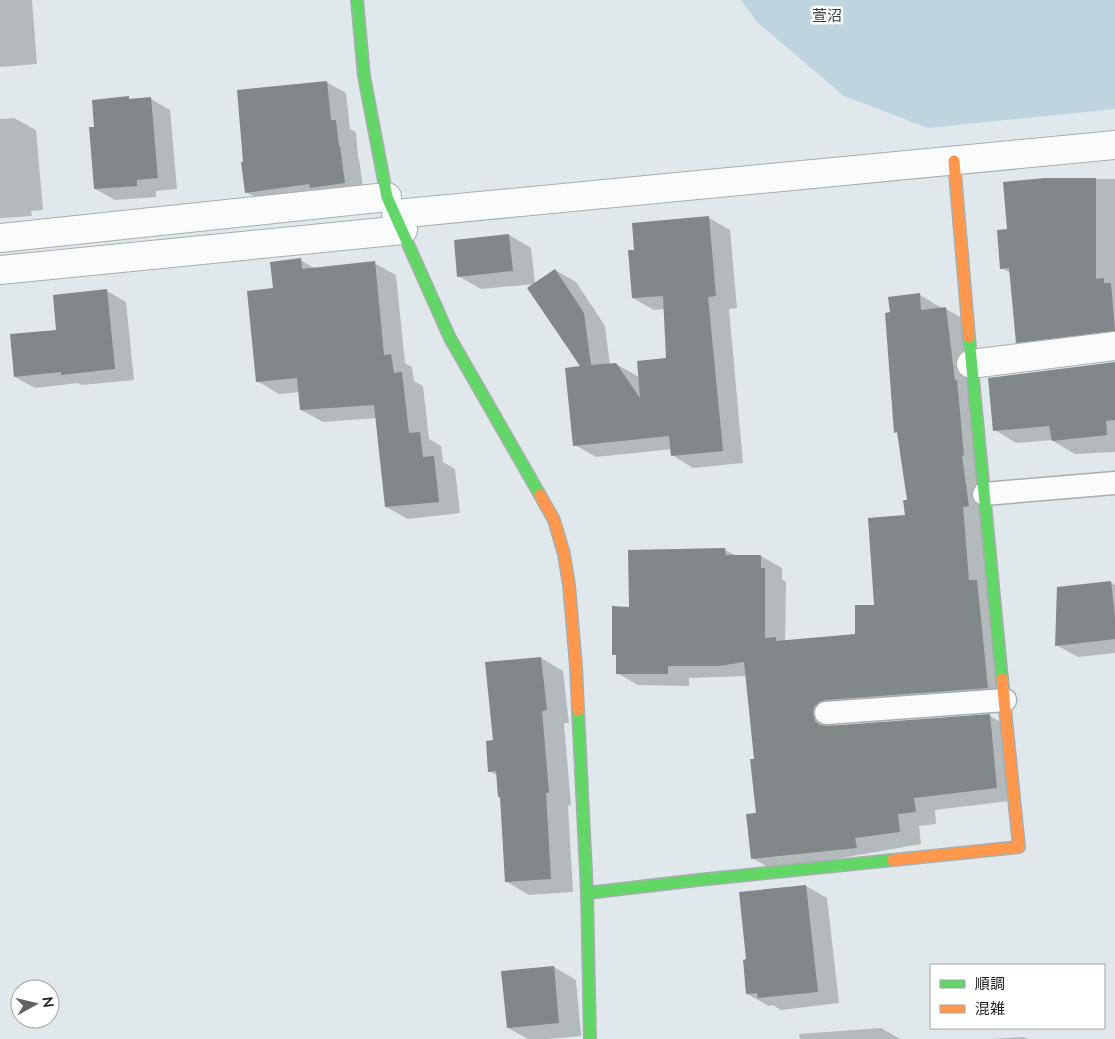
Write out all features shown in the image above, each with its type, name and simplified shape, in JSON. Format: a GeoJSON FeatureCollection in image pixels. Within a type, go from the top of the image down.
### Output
{"type":"FeatureCollection","features":[{"type":"Feature","properties":{"kind":"street"},"geometry":{"type":"LineString","coordinates":[[357,0],[364,76],[395,214],[450,338],[554,520],[564,554],[569,585],[576,666],[587,893],[590,1039]]}},
{"type":"Feature","properties":{"kind":"street"},"geometry":{"type":"LineString","coordinates":[[0,238],[276,209],[395,214],[1115,145]]}},
{"type":"Feature","properties":{"kind":"street"},"geometry":{"type":"LineString","coordinates":[[587,893],[1020,847],[971,364],[954,161]]}},
{"type":"Feature","properties":{"kind":"street"},"geometry":{"type":"LineString","coordinates":[[276,209],[276,242]]}},
{"type":"Feature","properties":{"kind":"street"},"geometry":{"type":"LineString","coordinates":[[0,270],[276,242],[395,214]]}},
{"type":"Feature","properties":{"kind":"street"},"geometry":{"type":"LineString","coordinates":[[971,364],[1115,346]]}},
{"type":"Feature","properties":{"kind":"lane"},"geometry":{"type":"LineString","coordinates":[[984,494],[1115,483]]}},
{"type":"Feature","properties":{"kind":"lane"},"geometry":{"type":"LineString","coordinates":[[826,713],[1005,700]]}},
{"type":"Feature","properties":{"kind":"shaded area"},"geometry":{"type":"Polygon","coordinates":[[[741,0],[1115,0],[1115,109],[928,128],[844,96],[757,22],[741,0]]]}},
{"type":"Feature","properties":{"kind":"building"},"geometry":{"type":"Polygon","coordinates":[[[327,81],[331,120],[336,120],[345,183],[310,188],[309,184],[245,193],[241,162],[243,162],[237,90],[327,81]]]}},
{"type":"Feature","properties":{"kind":"building"},"geometry":{"type":"Polygon","coordinates":[[[129,96],[129,99],[151,97],[158,178],[137,180],[137,186],[94,189],[89,127],[94,127],[92,100],[129,96]]]}},
{"type":"Feature","properties":{"kind":"building"},"geometry":{"type":"Polygon","coordinates":[[[1045,178],[1096,178],[1096,279],[1104,278],[1104,283],[1111,283],[1115,331],[1016,343],[1009,268],[1000,269],[997,230],[1007,229],[1003,182],[1045,178]]]}},
{"type":"Feature","properties":{"kind":"building"},"geometry":{"type":"Polygon","coordinates":[[[709,216],[716,296],[708,297],[723,451],[671,456],[669,436],[573,446],[565,368],[580,366],[527,288],[555,269],[584,313],[591,365],[616,363],[640,398],[637,361],[666,358],[663,296],[632,298],[628,250],[634,250],[632,223],[709,216]]]}},
{"type":"Feature","properties":{"kind":"building"},"geometry":{"type":"Polygon","coordinates":[[[509,234],[513,271],[457,277],[454,240],[509,234]]]}},
{"type":"Feature","properties":{"kind":"building"},"geometry":{"type":"Polygon","coordinates":[[[301,258],[302,269],[375,261],[384,355],[391,354],[394,373],[402,372],[409,433],[420,432],[423,457],[434,456],[439,502],[385,507],[374,405],[300,410],[297,378],[256,382],[247,291],[273,288],[270,262],[301,258]]]}},
{"type":"Feature","properties":{"kind":"building"},"geometry":{"type":"Polygon","coordinates":[[[107,289],[115,369],[61,375],[61,372],[14,377],[10,334],[56,330],[53,295],[107,289]]]}},
{"type":"Feature","properties":{"kind":"building"},"geometry":{"type":"Polygon","coordinates":[[[920,293],[921,310],[946,307],[955,381],[957,380],[964,455],[962,456],[969,506],[963,507],[969,580],[977,580],[988,688],[825,700],[819,702],[814,707],[813,714],[815,721],[820,725],[827,726],[990,714],[997,788],[914,798],[916,812],[898,814],[900,832],[855,838],[857,848],[751,859],[746,814],[756,813],[750,759],[754,759],[744,662],[719,666],[668,666],[668,674],[616,674],[616,655],[612,655],[612,606],[629,607],[628,550],[725,548],[726,555],[761,555],[761,568],[765,568],[765,638],[776,637],[776,641],[855,634],[855,605],[874,605],[868,518],[905,515],[903,500],[907,500],[897,432],[894,433],[885,313],[890,312],[888,297],[920,293]]]}},
{"type":"Feature","properties":{"kind":"building"},"geometry":{"type":"Polygon","coordinates":[[[1115,362],[1115,420],[1106,421],[1107,435],[1052,441],[1049,426],[993,431],[988,378],[1115,362]]]}},
{"type":"Feature","properties":{"kind":"building"},"geometry":{"type":"Polygon","coordinates":[[[1111,581],[1115,617],[1115,639],[1055,646],[1057,587],[1111,581]]]}},
{"type":"Feature","properties":{"kind":"building"},"geometry":{"type":"Polygon","coordinates":[[[541,657],[547,710],[542,711],[549,793],[546,793],[551,879],[505,882],[500,797],[498,797],[496,771],[488,772],[486,741],[493,740],[485,662],[541,657]]]}},
{"type":"Feature","properties":{"kind":"building"},"geometry":{"type":"Polygon","coordinates":[[[806,885],[818,992],[758,998],[757,993],[746,994],[743,960],[746,959],[739,892],[806,885]]]}},
{"type":"Feature","properties":{"kind":"building"},"geometry":{"type":"Polygon","coordinates":[[[554,966],[559,1023],[507,1028],[501,971],[554,966]]]}},
{"type":"Feature","properties":{"kind":"traffic: fast"},"geometry":{"type":"LineString","coordinates":[[357,0],[364,76],[387,197],[450,338],[540,495]]}},
{"type":"Feature","properties":{"kind":"traffic: fast"},"geometry":{"type":"LineString","coordinates":[[969,337],[1002,679]]}},
{"type":"Feature","properties":{"kind":"traffic: fast"},"geometry":{"type":"LineString","coordinates":[[578,710],[587,893],[590,1039]]}},
{"type":"Feature","properties":{"kind":"traffic: fast"},"geometry":{"type":"LineString","coordinates":[[587,893],[893,860]]}},
{"type":"Feature","properties":{"kind":"traffic: slow"},"geometry":{"type":"LineString","coordinates":[[954,161],[969,337]]}},
{"type":"Feature","properties":{"kind":"traffic: slow"},"geometry":{"type":"LineString","coordinates":[[540,495],[554,520],[564,554],[569,585],[578,710]]}},
{"type":"Feature","properties":{"kind":"traffic: slow"},"geometry":{"type":"LineString","coordinates":[[893,860],[1019,847],[1002,679]]}},
{"type":"Feature","properties":{"kind":"district","name":"萱沼"},"geometry":{"type":"Point","coordinates":[827,16]}}]}
